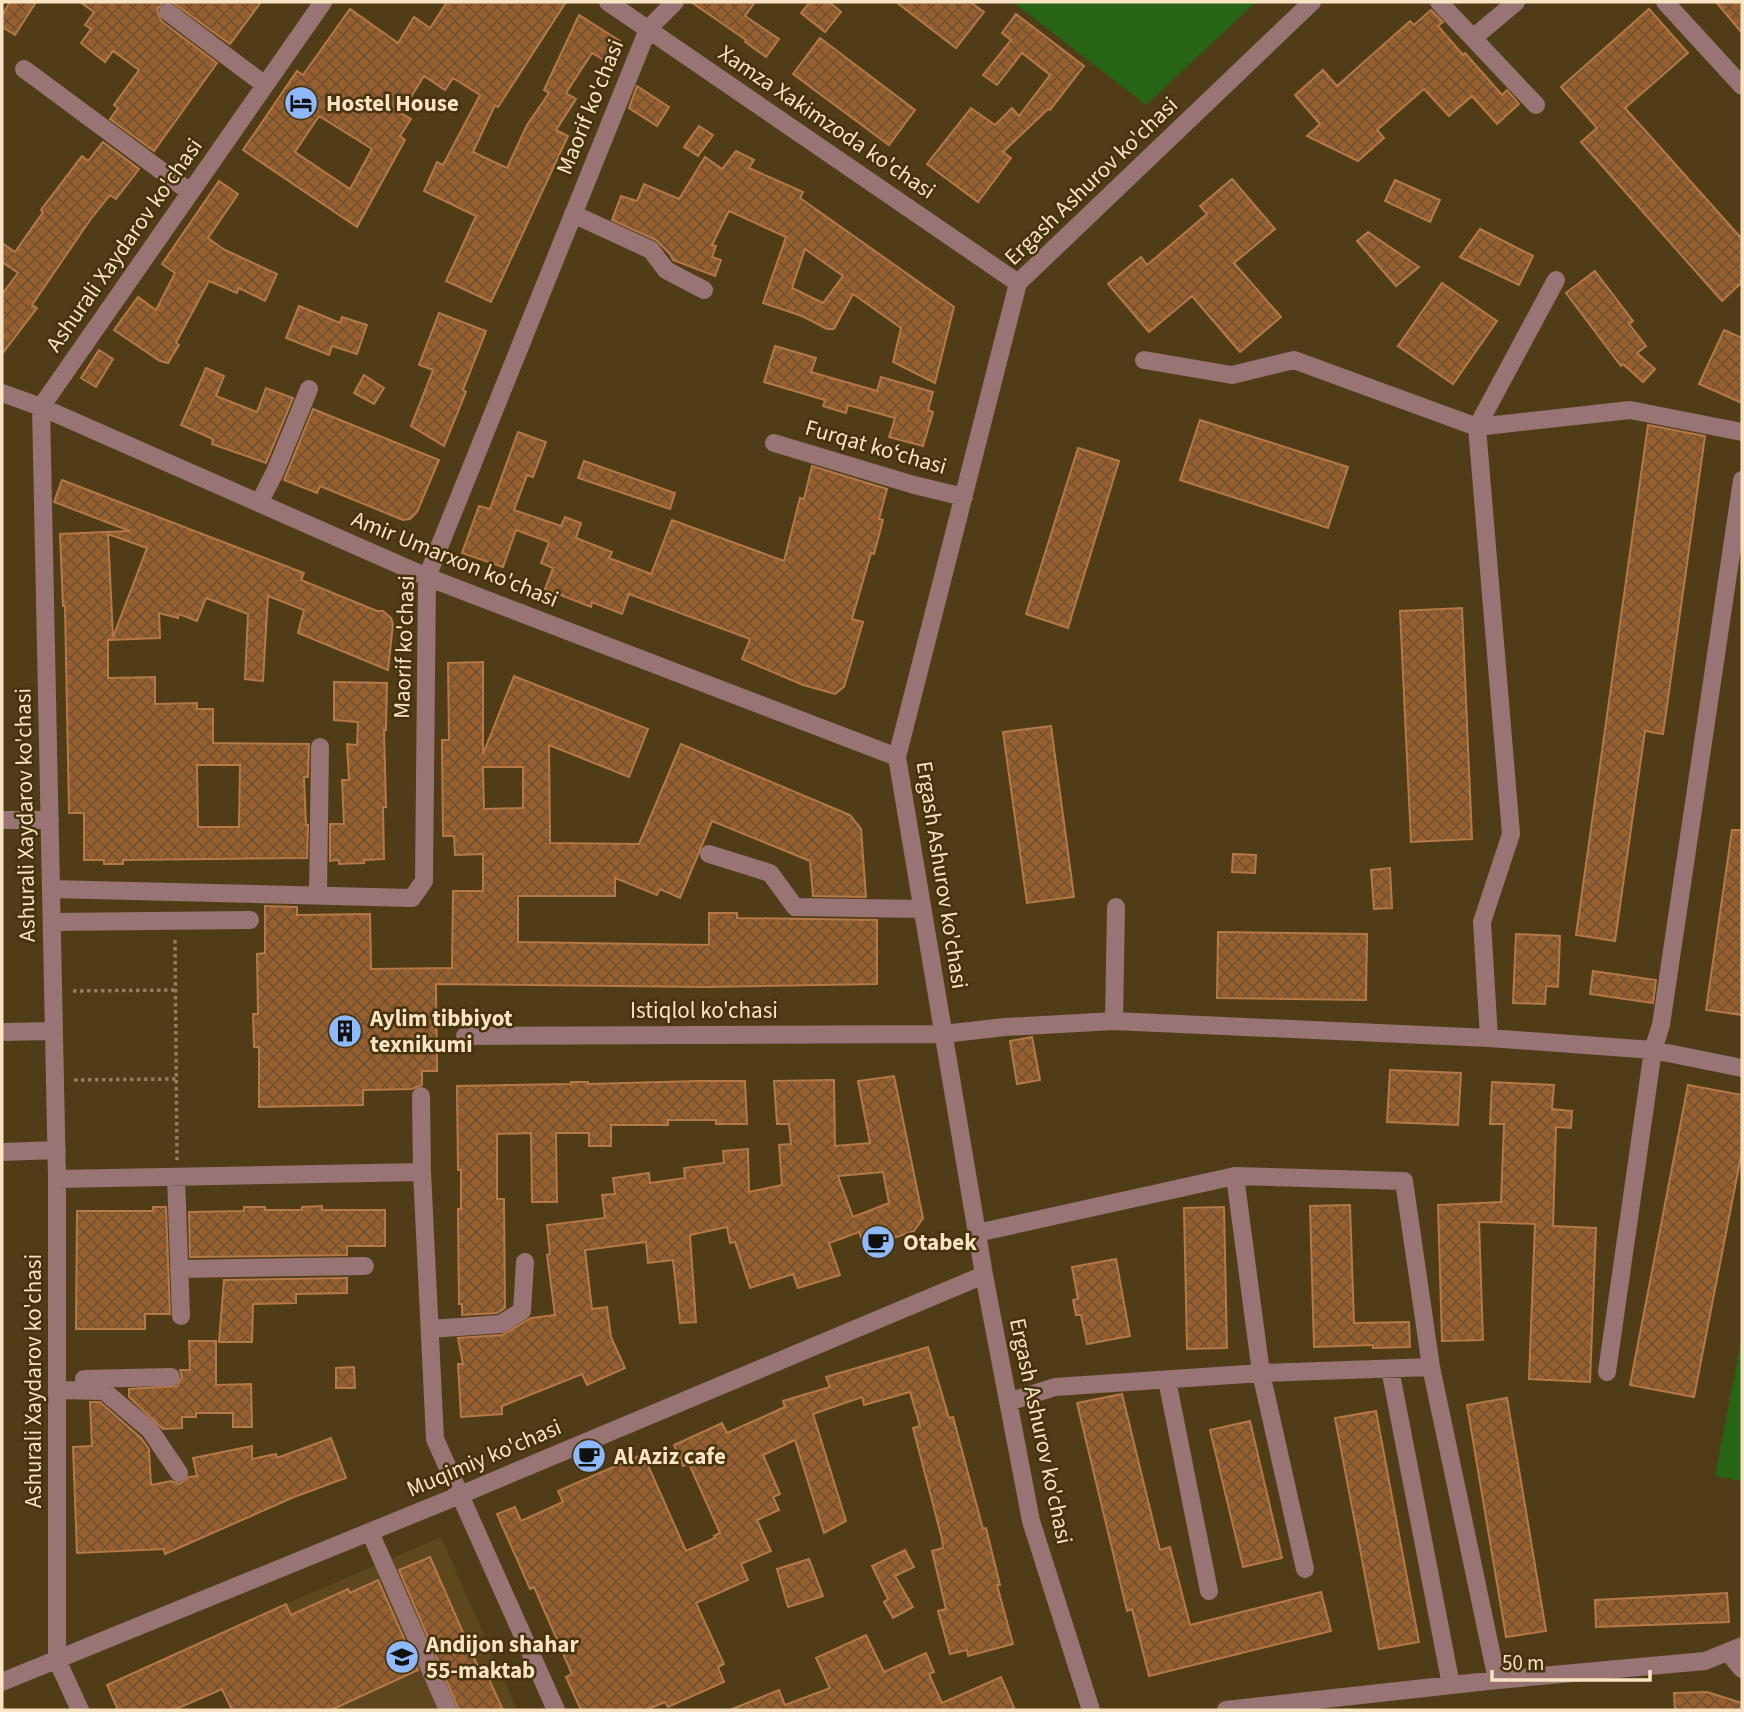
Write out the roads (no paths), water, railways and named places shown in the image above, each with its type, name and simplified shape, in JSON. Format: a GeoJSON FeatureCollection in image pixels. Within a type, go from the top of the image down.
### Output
{"type":"FeatureCollection","features":[{"type":"Feature","properties":{"kind":"street","name":"Ashurali Xaydarov ko'chasi"},"geometry":{"type":"LineString","coordinates":[[80,1710],[57,1660],[57,1150],[41,407],[323,2]]}},
{"type":"Feature","properties":{"kind":"street","name":"Xamza Xakimzoda ko'chasi"},"geometry":{"type":"LineString","coordinates":[[608,2],[1018,283]]}},
{"type":"Feature","properties":{"kind":"street","name":"Maorif ko'chasi"},"geometry":{"type":"LineString","coordinates":[[51,889],[412,898],[424,881],[427,577],[648,29],[675,2]]}},
{"type":"Feature","properties":{"kind":"street","name":"Ergash Ashurov ko'chasi"},"geometry":{"type":"LineString","coordinates":[[1091,1710],[1031,1521],[984,1275],[897,757],[1018,283],[1312,2]]}},
{"type":"Feature","properties":{"kind":"street"},"geometry":{"type":"LineString","coordinates":[[1439,2],[1536,105]]}},
{"type":"Feature","properties":{"kind":"street"},"geometry":{"type":"LineString","coordinates":[[1473,38],[1516,2]]}},
{"type":"Feature","properties":{"kind":"street"},"geometry":{"type":"LineString","coordinates":[[1665,2],[1742,86]]}},
{"type":"Feature","properties":{"kind":"street"},"geometry":{"type":"LineString","coordinates":[[168,12],[265,85]]}},
{"type":"Feature","properties":{"kind":"street"},"geometry":{"type":"LineString","coordinates":[[24,69],[190,192]]}},
{"type":"Feature","properties":{"kind":"street"},"geometry":{"type":"LineString","coordinates":[[573,214],[651,250],[666,270],[704,290]]}},
{"type":"Feature","properties":{"kind":"street"},"geometry":{"type":"LineString","coordinates":[[1489,1038],[1482,922],[1511,834],[1476,427],[1556,280]]}},
{"type":"Feature","properties":{"kind":"street"},"geometry":{"type":"LineString","coordinates":[[1144,360],[1232,375],[1294,360],[1476,427],[1630,410],[1742,432]]}},
{"type":"Feature","properties":{"kind":"street"},"geometry":{"type":"LineString","coordinates":[[259,503],[275,472],[309,388]]}},
{"type":"Feature","properties":{"kind":"street","name":"Amir Umarxon ko'chasi"},"geometry":{"type":"LineString","coordinates":[[2,393],[41,407],[427,577],[897,757]]}},
{"type":"Feature","properties":{"kind":"street","name":"Furqat koʻchasi"},"geometry":{"type":"LineString","coordinates":[[774,443],[914,485],[964,497]]}},
{"type":"Feature","properties":{"kind":"street"},"geometry":{"type":"LineString","coordinates":[[1607,1372],[1653,1050],[1661,1026],[1742,480]]}},
{"type":"Feature","properties":{"kind":"street"},"geometry":{"type":"LineString","coordinates":[[318,896],[320,747]]}},
{"type":"Feature","properties":{"kind":"street"},"geometry":{"type":"LineString","coordinates":[[2,820],[50,820]]}},
{"type":"Feature","properties":{"kind":"street"},"geometry":{"type":"LineString","coordinates":[[709,854],[770,873],[795,907],[922,909]]}},
{"type":"Feature","properties":{"kind":"street"},"geometry":{"type":"LineString","coordinates":[[1114,1021],[1116,907]]}},
{"type":"Feature","properties":{"kind":"street"},"geometry":{"type":"LineString","coordinates":[[52,922],[250,920]]}},
{"type":"Feature","properties":{"kind":"street","name":"Istiqlol ko'chasi"},"geometry":{"type":"LineString","coordinates":[[465,1036],[943,1034],[1005,1027],[1114,1021],[1489,1038],[1653,1050],[1742,1068]]}},
{"type":"Feature","properties":{"kind":"street"},"geometry":{"type":"LineString","coordinates":[[2,1032],[54,1031]]}},
{"type":"Feature","properties":{"kind":"street"},"geometry":{"type":"LineString","coordinates":[[421,1096],[422,1172],[435,1439],[556,1710]]}},
{"type":"Feature","properties":{"kind":"street"},"geometry":{"type":"LineString","coordinates":[[2,1152],[57,1150]]}},
{"type":"Feature","properties":{"kind":"street"},"geometry":{"type":"LineString","coordinates":[[57,1180],[422,1172]]}},
{"type":"Feature","properties":{"kind":"street"},"geometry":{"type":"LineString","coordinates":[[977,1233],[1235,1176],[1404,1181],[1431,1367],[1497,1680]]}},
{"type":"Feature","properties":{"kind":"street"},"geometry":{"type":"LineString","coordinates":[[1235,1176],[1261,1373],[1305,1569]]}},
{"type":"Feature","properties":{"kind":"street"},"geometry":{"type":"LineString","coordinates":[[176,1177],[181,1316]]}},
{"type":"Feature","properties":{"kind":"street"},"geometry":{"type":"LineString","coordinates":[[430,1329],[501,1324],[522,1311],[525,1262]]}},
{"type":"Feature","properties":{"kind":"street"},"geometry":{"type":"LineString","coordinates":[[179,1269],[365,1266]]}},
{"type":"Feature","properties":{"kind":"street","name":"Muqimiy ko'chasi"},"geometry":{"type":"LineString","coordinates":[[2,1682],[460,1495],[984,1275]]}},
{"type":"Feature","properties":{"kind":"street"},"geometry":{"type":"LineString","coordinates":[[1008,1402],[1055,1387],[1261,1373],[1431,1367]]}},
{"type":"Feature","properties":{"kind":"street"},"geometry":{"type":"LineString","coordinates":[[1391,1369],[1451,1685]]}},
{"type":"Feature","properties":{"kind":"street"},"geometry":{"type":"LineString","coordinates":[[57,1385],[171,1377]]}},
{"type":"Feature","properties":{"kind":"street"},"geometry":{"type":"LineString","coordinates":[[1167,1380],[1209,1591]]}},
{"type":"Feature","properties":{"kind":"street"},"geometry":{"type":"LineString","coordinates":[[57,1385],[104,1391],[150,1430],[179,1474]]}},
{"type":"Feature","properties":{"kind":"street"},"geometry":{"type":"LineString","coordinates":[[370,1532],[448,1710]]}},
{"type":"Feature","properties":{"kind":"street"},"geometry":{"type":"LineString","coordinates":[[1226,1710],[1497,1680],[1705,1661],[1735,1649],[1742,1669]]}},
{"type":"Feature","properties":{"kind":"place","name":"Hostel House"},"geometry":{"type":"Point","coordinates":[301,103]}},
{"type":"Feature","properties":{"kind":"place","name":"Aylim tibbiyot texnikumi"},"geometry":{"type":"Point","coordinates":[345,1031]}},
{"type":"Feature","properties":{"kind":"place","name":"Otabek"},"geometry":{"type":"Point","coordinates":[878,1242]}},
{"type":"Feature","properties":{"kind":"place","name":"Al Aziz cafe"},"geometry":{"type":"Point","coordinates":[589,1456]}},
{"type":"Feature","properties":{"kind":"place","name":"Andijon shahar 55-maktab"},"geometry":{"type":"Point","coordinates":[402,1657]}}]}
